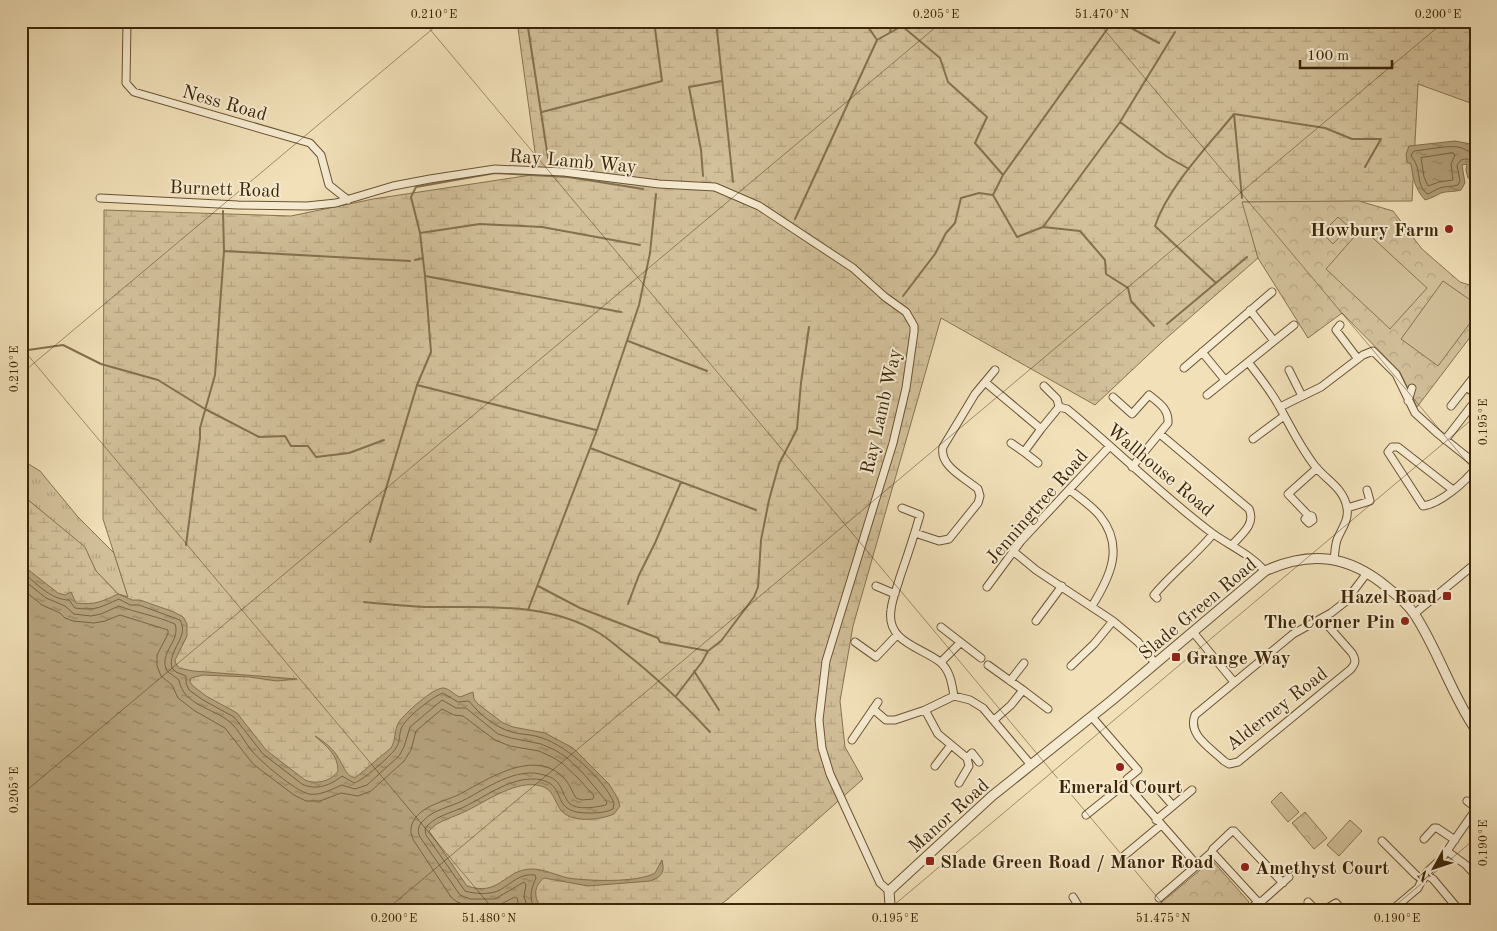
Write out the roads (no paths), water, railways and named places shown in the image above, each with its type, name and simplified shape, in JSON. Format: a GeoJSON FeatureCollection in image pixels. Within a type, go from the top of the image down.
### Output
{"type":"FeatureCollection","features":[{"type":"Feature","properties":{"kind":"street","name":"Ness Road"},"geometry":{"type":"LineString","coordinates":[[127,21],[126,83],[134,92],[310,143],[321,155],[329,185],[348,200]]}},
{"type":"Feature","properties":{"kind":"street","name":"Ray Lamb Way"},"geometry":{"type":"LineString","coordinates":[[348,200],[393,186],[495,169],[564,172],[659,184],[715,186],[759,206],[853,268],[885,297],[906,312],[914,326],[906,388],[893,444],[826,661],[819,720],[825,757],[830,774],[880,883],[889,891]]}},
{"type":"Feature","properties":{"kind":"street","name":"Burnett Road"},"geometry":{"type":"LineString","coordinates":[[100,198],[280,206],[308,206],[348,200]]}},
{"type":"Feature","properties":{"kind":"street"},"geometry":{"type":"LineString","coordinates":[[1184,368],[1272,292]]}},
{"type":"Feature","properties":{"kind":"street"},"geometry":{"type":"LineString","coordinates":[[1250,310],[1274,341]]}},
{"type":"Feature","properties":{"kind":"street"},"geometry":{"type":"LineString","coordinates":[[1207,395],[1294,325]]}},
{"type":"Feature","properties":{"kind":"street"},"geometry":{"type":"LineString","coordinates":[[1340,325],[1336,330],[1358,359]]}},
{"type":"Feature","properties":{"kind":"street"},"geometry":{"type":"LineString","coordinates":[[1280,407],[1330,381],[1370,351],[1375,352],[1396,374],[1415,412],[1476,466],[1453,490],[1433,505],[1423,506],[1388,452],[1392,447],[1398,447],[1453,490]]}},
{"type":"Feature","properties":{"kind":"street"},"geometry":{"type":"LineString","coordinates":[[1202,352],[1225,380]]}},
{"type":"Feature","properties":{"kind":"street"},"geometry":{"type":"LineString","coordinates":[[1248,362],[1280,407],[1299,444],[1317,468],[1340,492],[1347,508],[1344,527],[1337,541],[1334,559]]}},
{"type":"Feature","properties":{"kind":"street"},"geometry":{"type":"LineString","coordinates":[[915,533],[939,541],[949,539],[978,504],[980,496],[978,489],[945,462],[942,454],[943,447],[975,394],[995,370]]}},
{"type":"Feature","properties":{"kind":"street"},"geometry":{"type":"LineString","coordinates":[[1288,370],[1302,396]]}},
{"type":"Feature","properties":{"kind":"street"},"geometry":{"type":"LineString","coordinates":[[1451,406],[1476,374]]}},
{"type":"Feature","properties":{"kind":"street"},"geometry":{"type":"LineString","coordinates":[[985,382],[1042,429]]}},
{"type":"Feature","properties":{"kind":"street","name":"Wallhouse Road"},"geometry":{"type":"LineString","coordinates":[[1044,386],[1057,399],[1059,407],[1066,409],[1213,534],[1257,561],[1265,571]]}},
{"type":"Feature","properties":{"kind":"street"},"geometry":{"type":"LineString","coordinates":[[1466,387],[1476,394]]}},
{"type":"Feature","properties":{"kind":"street"},"geometry":{"type":"LineString","coordinates":[[1408,401],[1412,388]]}},
{"type":"Feature","properties":{"kind":"street"},"geometry":{"type":"LineString","coordinates":[[1113,397],[1132,414],[1149,395],[1165,408],[1169,415],[1168,423],[1132,467]]}},
{"type":"Feature","properties":{"kind":"street"},"geometry":{"type":"LineString","coordinates":[[1445,440],[1476,400]]}},
{"type":"Feature","properties":{"kind":"street"},"geometry":{"type":"LineString","coordinates":[[1024,452],[1059,407]]}},
{"type":"Feature","properties":{"kind":"street"},"geometry":{"type":"LineString","coordinates":[[1254,439],[1284,416]]}},
{"type":"Feature","properties":{"kind":"street"},"geometry":{"type":"LineString","coordinates":[[1160,434],[1249,509],[1252,515],[1251,521],[1232,545]]}},
{"type":"Feature","properties":{"kind":"street"},"geometry":{"type":"LineString","coordinates":[[1011,443],[1038,463]]}},
{"type":"Feature","properties":{"kind":"street","name":"Jenningtree Road"},"geometry":{"type":"LineString","coordinates":[[987,587],[1013,551],[1109,447]]}},
{"type":"Feature","properties":{"kind":"street"},"geometry":{"type":"LineString","coordinates":[[1308,515],[1286,492],[1317,468]]}},
{"type":"Feature","properties":{"kind":"street"},"geometry":{"type":"LineString","coordinates":[[1070,490],[1099,514],[1106,524],[1112,544],[1114,556],[1111,571],[1092,606]]}},
{"type":"Feature","properties":{"kind":"street"},"geometry":{"type":"LineString","coordinates":[[1347,508],[1371,503],[1366,490]]}},
{"type":"Feature","properties":{"kind":"street"},"geometry":{"type":"LineString","coordinates":[[902,508],[920,515],[890,612],[892,623],[897,635],[906,644],[941,662],[948,672],[954,696]]}},
{"type":"Feature","properties":{"kind":"street"},"geometry":{"type":"LineString","coordinates":[[1154,595],[1174,573],[1195,555],[1213,534]]}},
{"type":"Feature","properties":{"kind":"street"},"geometry":{"type":"LineString","coordinates":[[1013,551],[1036,570],[1114,621],[1138,642],[1155,663]]}},
{"type":"Feature","properties":{"kind":"street","name":"Slade Green Road"},"geometry":{"type":"LineString","coordinates":[[1031,765],[1092,717],[1265,571],[1300,559],[1334,559],[1347,563],[1366,573],[1397,595],[1414,614],[1473,717],[1476,730]]}},
{"type":"Feature","properties":{"kind":"street"},"geometry":{"type":"LineString","coordinates":[[1414,614],[1476,563]]}},
{"type":"Feature","properties":{"kind":"street","name":"Alderney Road"},"geometry":{"type":"LineString","coordinates":[[1322,619],[1352,653],[1355,664],[1238,762],[1229,764],[1224,761],[1196,735],[1193,728],[1193,720],[1196,714],[1293,634],[1322,619],[1345,602],[1366,573]]}},
{"type":"Feature","properties":{"kind":"street"},"geometry":{"type":"LineString","coordinates":[[876,586],[895,594]]}},
{"type":"Feature","properties":{"kind":"street"},"geometry":{"type":"LineString","coordinates":[[1035,621],[1062,586]]}},
{"type":"Feature","properties":{"kind":"street"},"geometry":{"type":"LineString","coordinates":[[1397,595],[1429,594],[1434,598]]}},
{"type":"Feature","properties":{"kind":"street"},"geometry":{"type":"LineString","coordinates":[[1071,666],[1114,621]]}},
{"type":"Feature","properties":{"kind":"street"},"geometry":{"type":"LineString","coordinates":[[941,626],[981,658]]}},
{"type":"Feature","properties":{"kind":"street"},"geometry":{"type":"LineString","coordinates":[[1193,632],[1234,682]]}},
{"type":"Feature","properties":{"kind":"street"},"geometry":{"type":"LineString","coordinates":[[855,642],[876,657],[897,635]]}},
{"type":"Feature","properties":{"kind":"street"},"geometry":{"type":"LineString","coordinates":[[941,662],[960,643]]}},
{"type":"Feature","properties":{"kind":"street"},"geometry":{"type":"LineString","coordinates":[[1010,681],[1024,663]]}},
{"type":"Feature","properties":{"kind":"street"},"geometry":{"type":"LineString","coordinates":[[988,665],[1048,709]]}},
{"type":"Feature","properties":{"kind":"street"},"geometry":{"type":"LineString","coordinates":[[994,720],[1011,705],[1023,690]]}},
{"type":"Feature","properties":{"kind":"street"},"geometry":{"type":"LineString","coordinates":[[873,710],[886,720],[904,718],[954,696],[970,700],[983,708],[1031,765]]}},
{"type":"Feature","properties":{"kind":"street"},"geometry":{"type":"LineString","coordinates":[[852,740],[878,702]]}},
{"type":"Feature","properties":{"kind":"street"},"geometry":{"type":"LineString","coordinates":[[925,710],[938,734],[967,758],[969,766],[959,783]]}},
{"type":"Feature","properties":{"kind":"street"},"geometry":{"type":"LineString","coordinates":[[1086,815],[1127,782],[1127,779],[1138,770],[1092,717]]}},
{"type":"Feature","properties":{"kind":"street"},"geometry":{"type":"LineString","coordinates":[[935,766],[951,746]]}},
{"type":"Feature","properties":{"kind":"street"},"geometry":{"type":"LineString","coordinates":[[967,758],[972,753],[980,762]]}},
{"type":"Feature","properties":{"kind":"street","name":"Manor Road"},"geometry":{"type":"LineString","coordinates":[[889,891],[971,814],[1031,765]]}},
{"type":"Feature","properties":{"kind":"street"},"geometry":{"type":"LineString","coordinates":[[1127,782],[1197,865]]}},
{"type":"Feature","properties":{"kind":"street"},"geometry":{"type":"LineString","coordinates":[[1125,855],[1173,806],[1192,790]]}},
{"type":"Feature","properties":{"kind":"street"},"geometry":{"type":"LineString","coordinates":[[1161,792],[1173,806]]}},
{"type":"Feature","properties":{"kind":"street"},"geometry":{"type":"LineString","coordinates":[[1392,910],[1418,888],[1424,877],[1442,858],[1455,840],[1476,808],[1467,801]]}},
{"type":"Feature","properties":{"kind":"street"},"geometry":{"type":"LineString","coordinates":[[1424,839],[1434,828],[1437,828],[1455,840]]}},
{"type":"Feature","properties":{"kind":"street"},"geometry":{"type":"LineString","coordinates":[[1159,898],[1211,853],[1230,833],[1234,832],[1282,883]]}},
{"type":"Feature","properties":{"kind":"street"},"geometry":{"type":"LineString","coordinates":[[1382,842],[1416,875],[1433,878],[1459,910]]}},
{"type":"Feature","properties":{"kind":"street"},"geometry":{"type":"LineString","coordinates":[[1447,851],[1466,865],[1476,876]]}},
{"type":"Feature","properties":{"kind":"street"},"geometry":{"type":"LineString","coordinates":[[1211,853],[1258,902]]}},
{"type":"Feature","properties":{"kind":"street"},"geometry":{"type":"LineString","coordinates":[[1249,910],[1289,878]]}},
{"type":"Feature","properties":{"kind":"street"},"geometry":{"type":"LineString","coordinates":[[889,891],[890,905],[893,910]]}},
{"type":"Feature","properties":{"kind":"street"},"geometry":{"type":"LineString","coordinates":[[1073,897],[1081,910]]}},
{"type":"Feature","properties":{"kind":"street"},"geometry":{"type":"LineString","coordinates":[[1308,902],[1316,910]]}},
{"type":"Feature","properties":{"kind":"street"},"geometry":{"type":"LineString","coordinates":[[1325,909],[1336,903],[1342,910]]}},
{"type":"Feature","properties":{"kind":"water"},"geometry":{"type":"Polygon","coordinates":[[[1455,141],[1471,144],[1473,148],[1476,166],[1473,179],[1468,178],[1467,164],[1462,165],[1465,183],[1461,190],[1443,192],[1425,200],[1415,183],[1411,164],[1407,162],[1406,154],[1409,146],[1455,141]]]}},
{"type":"Feature","properties":{"kind":"water"},"geometry":{"type":"Polygon","coordinates":[[[21,564],[58,593],[65,595],[71,592],[76,603],[88,604],[98,602],[118,594],[174,612],[183,617],[187,624],[187,636],[175,660],[179,668],[193,671],[297,679],[277,681],[249,677],[203,675],[191,678],[190,682],[206,696],[237,713],[266,750],[305,780],[314,782],[328,780],[338,771],[334,755],[315,736],[331,749],[346,772],[355,778],[391,748],[397,725],[407,713],[426,696],[443,688],[460,697],[473,692],[474,699],[478,704],[503,723],[513,727],[545,733],[573,748],[609,784],[620,806],[614,814],[601,818],[578,819],[571,817],[560,809],[553,795],[545,787],[532,785],[512,788],[502,792],[436,824],[429,831],[467,886],[487,888],[495,886],[522,870],[531,869],[568,878],[625,880],[655,873],[662,860],[662,874],[650,881],[588,886],[544,878],[536,890],[536,898],[544,910],[21,910],[21,564]]]}},
{"type":"Feature","properties":{"kind":"waterway"},"geometry":{"type":"LineString","coordinates":[[527,21],[548,158]]}},
{"type":"Feature","properties":{"kind":"waterway"},"geometry":{"type":"LineString","coordinates":[[542,112],[662,81],[654,21]]}},
{"type":"Feature","properties":{"kind":"waterway"},"geometry":{"type":"LineString","coordinates":[[716,21],[733,182]]}},
{"type":"Feature","properties":{"kind":"waterway"},"geometry":{"type":"LineString","coordinates":[[864,21],[877,40]]}},
{"type":"Feature","properties":{"kind":"waterway"},"geometry":{"type":"LineString","coordinates":[[890,32],[892,21]]}},
{"type":"Feature","properties":{"kind":"waterway"},"geometry":{"type":"LineString","coordinates":[[993,195],[1003,175],[1113,21]]}},
{"type":"Feature","properties":{"kind":"waterway"},"geometry":{"type":"LineString","coordinates":[[1118,21],[1159,43]]}},
{"type":"Feature","properties":{"kind":"waterway"},"geometry":{"type":"LineString","coordinates":[[795,219],[877,40],[902,26],[940,58],[948,82],[987,117],[975,143],[1003,175]]}},
{"type":"Feature","properties":{"kind":"waterway"},"geometry":{"type":"LineString","coordinates":[[1043,227],[1120,122],[1175,32]]}},
{"type":"Feature","properties":{"kind":"waterway"},"geometry":{"type":"LineString","coordinates":[[703,176],[701,150],[689,87],[722,81]]}},
{"type":"Feature","properties":{"kind":"waterway"},"geometry":{"type":"LineString","coordinates":[[1234,114],[1242,198]]}},
{"type":"Feature","properties":{"kind":"waterway"},"geometry":{"type":"LineString","coordinates":[[1216,283],[1155,226],[1161,211],[1179,182],[1234,114],[1325,128],[1352,139],[1381,139],[1365,167]]}},
{"type":"Feature","properties":{"kind":"waterway"},"geometry":{"type":"LineString","coordinates":[[1120,122],[1166,156],[1189,169]]}},
{"type":"Feature","properties":{"kind":"waterway"},"geometry":{"type":"LineString","coordinates":[[370,542],[417,385],[431,352],[420,233],[411,197],[416,187],[495,173],[568,177],[643,189]]}},
{"type":"Feature","properties":{"kind":"waterway"},"geometry":{"type":"LineString","coordinates":[[903,296],[935,254],[946,233],[955,223],[961,198],[979,193],[993,195],[1017,237],[1043,227],[1080,231],[1105,260],[1106,274],[1128,288],[1131,301],[1154,326]]}},
{"type":"Feature","properties":{"kind":"waterway"},"geometry":{"type":"LineString","coordinates":[[528,610],[597,430],[639,305],[650,253],[656,194]]}},
{"type":"Feature","properties":{"kind":"waterway"},"geometry":{"type":"LineString","coordinates":[[186,545],[200,428],[215,375],[224,251],[223,211]]}},
{"type":"Feature","properties":{"kind":"waterway"},"geometry":{"type":"LineString","coordinates":[[420,233],[480,224],[542,227],[640,245]]}},
{"type":"Feature","properties":{"kind":"waterway"},"geometry":{"type":"LineString","coordinates":[[224,251],[410,261]]}},
{"type":"Feature","properties":{"kind":"waterway"},"geometry":{"type":"LineString","coordinates":[[1167,324],[1247,257]]}},
{"type":"Feature","properties":{"kind":"waterway"},"geometry":{"type":"LineString","coordinates":[[415,260],[423,258]]}},
{"type":"Feature","properties":{"kind":"waterway"},"geometry":{"type":"LineString","coordinates":[[425,276],[621,312]]}},
{"type":"Feature","properties":{"kind":"waterway"},"geometry":{"type":"LineString","coordinates":[[676,696],[708,651],[721,641],[754,597],[758,587],[761,540],[769,500],[779,464],[797,429],[809,327]]}},
{"type":"Feature","properties":{"kind":"waterway"},"geometry":{"type":"LineString","coordinates":[[628,341],[707,371]]}},
{"type":"Feature","properties":{"kind":"waterway"},"geometry":{"type":"LineString","coordinates":[[21,351],[63,345],[101,364],[158,380],[205,409],[259,437],[285,436],[291,446],[308,446],[316,457],[349,453],[384,440]]}},
{"type":"Feature","properties":{"kind":"waterway"},"geometry":{"type":"LineString","coordinates":[[417,385],[596,430]]}},
{"type":"Feature","properties":{"kind":"waterway"},"geometry":{"type":"LineString","coordinates":[[590,448],[756,510]]}},
{"type":"Feature","properties":{"kind":"waterway"},"geometry":{"type":"LineString","coordinates":[[628,604],[681,482]]}},
{"type":"Feature","properties":{"kind":"waterway"},"geometry":{"type":"LineString","coordinates":[[538,586],[580,608],[658,638],[660,642],[708,651]]}},
{"type":"Feature","properties":{"kind":"waterway"},"geometry":{"type":"LineString","coordinates":[[364,602],[425,607],[514,608],[558,616],[579,623],[602,635],[635,661],[668,690],[710,732]]}},
{"type":"Feature","properties":{"kind":"waterway"},"geometry":{"type":"LineString","coordinates":[[694,671],[719,710]]}},
{"type":"Feature","properties":{"kind":"place","name":"Howbury Farm"},"geometry":{"type":"Point","coordinates":[1449,229]}},
{"type":"Feature","properties":{"kind":"place","name":"Hazel Road"},"geometry":{"type":"Point","coordinates":[1447,596]}},
{"type":"Feature","properties":{"kind":"place","name":"The Corner Pin"},"geometry":{"type":"Point","coordinates":[1405,621]}},
{"type":"Feature","properties":{"kind":"place","name":"Grange Way"},"geometry":{"type":"Point","coordinates":[1176,657]}},
{"type":"Feature","properties":{"kind":"place","name":"Emerald Court"},"geometry":{"type":"Point","coordinates":[1120,767]}},
{"type":"Feature","properties":{"kind":"place","name":"Slade Green Road / Manor Road"},"geometry":{"type":"Point","coordinates":[930,861]}},
{"type":"Feature","properties":{"kind":"place","name":"Amethyst Court"},"geometry":{"type":"Point","coordinates":[1245,867]}}]}
